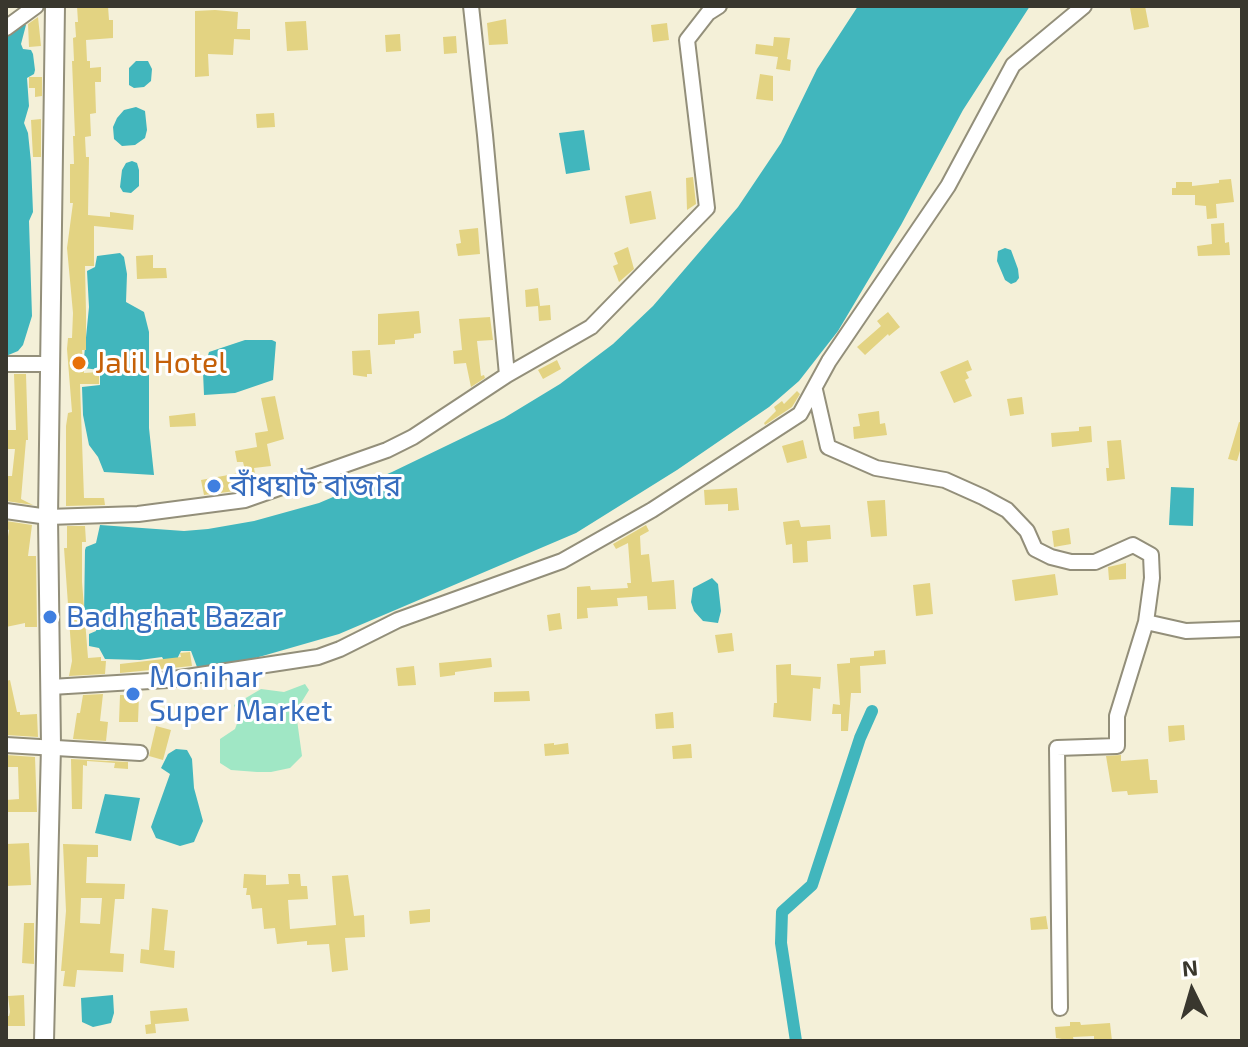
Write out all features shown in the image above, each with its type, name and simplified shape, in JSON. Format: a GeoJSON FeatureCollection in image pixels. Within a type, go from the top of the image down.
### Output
{"type":"FeatureCollection","features":[{"type":"Feature","properties":{"kind":"main road"},"geometry":{"type":"LineString","coordinates":[[44,1041],[51,746],[48,517],[55,6]]}},
{"type":"Feature","properties":{"kind":"street"},"geometry":{"type":"LineString","coordinates":[[6,28],[36,6]]}},
{"type":"Feature","properties":{"kind":"street"},"geometry":{"type":"LineString","coordinates":[[471,6],[507,375]]}},
{"type":"Feature","properties":{"kind":"street"},"geometry":{"type":"LineString","coordinates":[[6,511],[48,517],[138,514],[245,500],[387,450],[413,437],[507,375],[591,327],[707,208],[687,40],[708,13],[719,6]]}},
{"type":"Feature","properties":{"kind":"street"},"geometry":{"type":"LineString","coordinates":[[51,687],[167,680],[318,657],[340,649],[398,620],[562,561],[652,510],[800,414],[829,361],[948,186],[1013,65],[1084,6]]}},
{"type":"Feature","properties":{"kind":"street"},"geometry":{"type":"LineString","coordinates":[[6,364],[49,364]]}},
{"type":"Feature","properties":{"kind":"street"},"geometry":{"type":"LineString","coordinates":[[815,390],[828,447],[876,468],[945,480],[983,497],[1007,510],[1027,531],[1035,549],[1051,557],[1071,562],[1095,562],[1133,545],[1151,555],[1152,578],[1146,622],[1117,716],[1117,746],[1057,748],[1060,1008]]}},
{"type":"Feature","properties":{"kind":"street"},"geometry":{"type":"LineString","coordinates":[[1146,622],[1186,631],[1242,629]]}},
{"type":"Feature","properties":{"kind":"street"},"geometry":{"type":"LineString","coordinates":[[6,745],[140,753]]}},
{"type":"Feature","properties":{"kind":"green space"},"geometry":{"type":"Polygon","coordinates":[[[305,684],[309,690],[301,703],[297,720],[302,756],[290,768],[257,772],[231,770],[220,763],[220,739],[235,729],[239,718],[234,705],[261,689],[284,692],[305,684]]]}},
{"type":"Feature","properties":{"kind":"water"},"geometry":{"type":"Polygon","coordinates":[[[858,6],[1030,6],[963,110],[901,225],[838,331],[799,381],[769,407],[677,470],[576,533],[339,634],[245,661],[214,666],[197,667],[191,651],[181,651],[179,666],[172,669],[168,668],[162,657],[105,659],[99,648],[89,646],[89,634],[96,631],[97,626],[96,619],[84,615],[85,550],[96,543],[100,525],[184,531],[208,529],[254,521],[319,503],[504,418],[560,384],[613,344],[653,306],[738,207],[781,143],[817,69],[858,6]]]}},
{"type":"Feature","properties":{"kind":"water"},"geometry":{"type":"Polygon","coordinates":[[[22,23],[26,25],[21,44],[23,49],[31,50],[35,70],[27,78],[29,106],[24,123],[31,162],[32,316],[23,345],[6,356],[6,33],[22,23]]]}},
{"type":"Feature","properties":{"kind":"water"},"geometry":{"type":"Polygon","coordinates":[[[136,61],[148,61],[152,69],[151,81],[144,87],[129,85],[129,68],[136,61]]]}},
{"type":"Feature","properties":{"kind":"water"},"geometry":{"type":"Polygon","coordinates":[[[136,107],[145,111],[145,138],[135,145],[122,146],[114,139],[113,127],[124,110],[136,107]]]}},
{"type":"Feature","properties":{"kind":"water"},"geometry":{"type":"Polygon","coordinates":[[[584,130],[590,170],[566,174],[559,133],[584,130]]]}},
{"type":"Feature","properties":{"kind":"water"},"geometry":{"type":"Polygon","coordinates":[[[126,163],[137,163],[139,170],[139,186],[131,193],[123,192],[120,187],[122,170],[126,163]]]}},
{"type":"Feature","properties":{"kind":"water"},"geometry":{"type":"Polygon","coordinates":[[[1005,248],[1011,250],[1018,269],[1019,278],[1011,284],[1005,280],[997,261],[998,251],[1005,248]]]}},
{"type":"Feature","properties":{"kind":"water"},"geometry":{"type":"Polygon","coordinates":[[[120,253],[124,257],[127,274],[126,302],[144,312],[149,332],[149,428],[154,475],[104,472],[89,445],[83,415],[82,387],[100,385],[100,370],[83,368],[89,307],[87,271],[95,267],[97,256],[120,253]]]}},
{"type":"Feature","properties":{"kind":"water"},"geometry":{"type":"Polygon","coordinates":[[[245,340],[276,342],[273,380],[235,393],[204,395],[203,372],[209,352],[245,340]]]}},
{"type":"Feature","properties":{"kind":"water"},"geometry":{"type":"Polygon","coordinates":[[[1171,487],[1194,488],[1193,526],[1169,525],[1171,487]]]}},
{"type":"Feature","properties":{"kind":"water"},"geometry":{"type":"Polygon","coordinates":[[[712,578],[718,584],[721,611],[718,623],[703,621],[691,602],[693,588],[712,578]]]}},
{"type":"Feature","properties":{"kind":"water"},"geometry":{"type":"Polygon","coordinates":[[[176,749],[187,750],[192,759],[194,788],[203,821],[194,842],[180,846],[156,838],[151,827],[170,774],[161,768],[168,754],[176,749]]]}},
{"type":"Feature","properties":{"kind":"water"},"geometry":{"type":"Polygon","coordinates":[[[105,794],[140,798],[131,841],[95,833],[105,794]]]}},
{"type":"Feature","properties":{"kind":"water"},"geometry":{"type":"Polygon","coordinates":[[[113,995],[111,1023],[93,1027],[82,1022],[81,998],[113,995]]]}},
{"type":"Feature","properties":{"kind":"building"},"geometry":{"type":"Polygon","coordinates":[[[77,6],[108,6],[109,20],[113,20],[113,38],[86,40],[90,68],[101,67],[101,82],[95,82],[96,113],[90,114],[91,136],[85,137],[86,157],[89,157],[88,215],[110,217],[110,212],[134,215],[133,230],[94,226],[94,266],[85,266],[84,373],[99,372],[99,384],[80,384],[84,498],[104,498],[105,505],[66,506],[66,426],[68,413],[72,412],[67,349],[68,338],[72,338],[73,313],[67,248],[73,203],[70,203],[70,164],[74,164],[75,136],[72,61],[75,22],[78,22],[77,6]]]}},
{"type":"Feature","properties":{"kind":"building"},"geometry":{"type":"Polygon","coordinates":[[[1145,6],[1149,27],[1134,30],[1130,8],[1145,6]]]}},
{"type":"Feature","properties":{"kind":"building"},"geometry":{"type":"Polygon","coordinates":[[[195,11],[238,12],[237,29],[250,29],[250,40],[234,39],[233,55],[208,54],[209,76],[195,77],[195,11]]]}},
{"type":"Feature","properties":{"kind":"building"},"geometry":{"type":"Polygon","coordinates":[[[38,17],[41,46],[29,47],[28,24],[38,17]]]}},
{"type":"Feature","properties":{"kind":"building"},"geometry":{"type":"Polygon","coordinates":[[[506,19],[508,44],[489,45],[487,23],[506,19]]]}},
{"type":"Feature","properties":{"kind":"building"},"geometry":{"type":"Polygon","coordinates":[[[306,21],[308,50],[287,51],[285,22],[306,21]]]}},
{"type":"Feature","properties":{"kind":"building"},"geometry":{"type":"Polygon","coordinates":[[[667,23],[669,40],[653,42],[651,25],[667,23]]]}},
{"type":"Feature","properties":{"kind":"building"},"geometry":{"type":"Polygon","coordinates":[[[400,34],[401,51],[386,52],[385,35],[400,34]]]}},
{"type":"Feature","properties":{"kind":"building"},"geometry":{"type":"Polygon","coordinates":[[[456,36],[457,53],[444,54],[443,37],[456,36]]]}},
{"type":"Feature","properties":{"kind":"building"},"geometry":{"type":"Polygon","coordinates":[[[774,37],[790,38],[787,59],[791,60],[790,71],[776,69],[778,57],[755,54],[756,44],[773,46],[774,37]]]}},
{"type":"Feature","properties":{"kind":"building"},"geometry":{"type":"Polygon","coordinates":[[[760,74],[773,76],[773,101],[756,99],[760,74]]]}},
{"type":"Feature","properties":{"kind":"building"},"geometry":{"type":"Polygon","coordinates":[[[29,77],[42,77],[42,96],[35,97],[35,88],[29,88],[29,77]]]}},
{"type":"Feature","properties":{"kind":"building"},"geometry":{"type":"Polygon","coordinates":[[[274,113],[275,127],[257,128],[256,114],[274,113]]]}},
{"type":"Feature","properties":{"kind":"building"},"geometry":{"type":"Polygon","coordinates":[[[41,119],[41,157],[33,157],[31,120],[41,119]]]}},
{"type":"Feature","properties":{"kind":"building"},"geometry":{"type":"Polygon","coordinates":[[[693,177],[696,204],[687,210],[686,178],[693,177]]]}},
{"type":"Feature","properties":{"kind":"building"},"geometry":{"type":"Polygon","coordinates":[[[1231,179],[1234,202],[1216,204],[1217,218],[1207,219],[1206,206],[1195,205],[1195,195],[1172,195],[1176,182],[1192,182],[1192,186],[1231,179]]]}},
{"type":"Feature","properties":{"kind":"building"},"geometry":{"type":"Polygon","coordinates":[[[651,191],[656,219],[630,224],[625,196],[651,191]]]}},
{"type":"Feature","properties":{"kind":"building"},"geometry":{"type":"Polygon","coordinates":[[[1224,223],[1225,243],[1229,242],[1230,255],[1198,256],[1197,246],[1212,244],[1211,224],[1224,223]]]}},
{"type":"Feature","properties":{"kind":"building"},"geometry":{"type":"Polygon","coordinates":[[[478,228],[480,254],[458,256],[456,244],[461,243],[459,230],[478,228]]]}},
{"type":"Feature","properties":{"kind":"building"},"geometry":{"type":"Polygon","coordinates":[[[628,247],[634,269],[619,282],[613,266],[618,264],[614,253],[628,247]]]}},
{"type":"Feature","properties":{"kind":"building"},"geometry":{"type":"Polygon","coordinates":[[[153,255],[153,268],[166,268],[167,278],[137,279],[136,256],[153,255]]]}},
{"type":"Feature","properties":{"kind":"building"},"geometry":{"type":"Polygon","coordinates":[[[538,288],[540,306],[550,305],[551,320],[539,321],[538,306],[526,307],[525,290],[538,288]]]}},
{"type":"Feature","properties":{"kind":"building"},"geometry":{"type":"Polygon","coordinates":[[[419,311],[421,333],[414,334],[414,338],[395,340],[395,344],[378,345],[378,314],[419,311]]]}},
{"type":"Feature","properties":{"kind":"building"},"geometry":{"type":"Polygon","coordinates":[[[888,312],[900,327],[865,355],[857,347],[881,326],[877,321],[888,312]]]}},
{"type":"Feature","properties":{"kind":"building"},"geometry":{"type":"Polygon","coordinates":[[[490,317],[493,340],[477,341],[481,376],[485,378],[471,387],[466,363],[454,364],[453,351],[462,350],[459,319],[490,317]]]}},
{"type":"Feature","properties":{"kind":"building"},"geometry":{"type":"Polygon","coordinates":[[[370,350],[372,374],[367,374],[367,377],[353,375],[352,351],[370,350]]]}},
{"type":"Feature","properties":{"kind":"building"},"geometry":{"type":"Polygon","coordinates":[[[557,360],[561,369],[543,379],[538,370],[557,360]]]}},
{"type":"Feature","properties":{"kind":"building"},"geometry":{"type":"Polygon","coordinates":[[[968,360],[972,370],[966,372],[969,378],[965,380],[972,396],[954,403],[940,372],[968,360]]]}},
{"type":"Feature","properties":{"kind":"building"},"geometry":{"type":"Polygon","coordinates":[[[14,374],[26,374],[28,440],[21,499],[33,505],[6,501],[6,476],[12,476],[15,449],[8,449],[8,430],[16,430],[14,374]]]}},
{"type":"Feature","properties":{"kind":"building"},"geometry":{"type":"Polygon","coordinates":[[[797,391],[800,394],[792,407],[765,425],[776,411],[774,407],[782,401],[784,404],[797,391]]]}},
{"type":"Feature","properties":{"kind":"building"},"geometry":{"type":"Polygon","coordinates":[[[275,396],[284,439],[267,444],[271,466],[254,468],[257,485],[204,495],[201,480],[245,470],[243,462],[237,462],[235,451],[257,447],[255,433],[268,431],[261,398],[275,396]]]}},
{"type":"Feature","properties":{"kind":"building"},"geometry":{"type":"Polygon","coordinates":[[[1022,397],[1024,414],[1010,416],[1007,399],[1022,397]]]}},
{"type":"Feature","properties":{"kind":"building"},"geometry":{"type":"Polygon","coordinates":[[[879,411],[880,424],[885,423],[887,435],[854,439],[853,427],[860,426],[858,414],[879,411]]]}},
{"type":"Feature","properties":{"kind":"building"},"geometry":{"type":"Polygon","coordinates":[[[195,413],[196,426],[170,427],[169,416],[195,413]]]}},
{"type":"Feature","properties":{"kind":"building"},"geometry":{"type":"Polygon","coordinates":[[[1239,422],[1242,423],[1242,444],[1237,461],[1228,459],[1239,422]]]}},
{"type":"Feature","properties":{"kind":"building"},"geometry":{"type":"Polygon","coordinates":[[[1091,426],[1092,442],[1052,447],[1051,433],[1079,431],[1079,427],[1091,426]]]}},
{"type":"Feature","properties":{"kind":"building"},"geometry":{"type":"Polygon","coordinates":[[[803,440],[807,458],[787,463],[782,446],[803,440]]]}},
{"type":"Feature","properties":{"kind":"building"},"geometry":{"type":"Polygon","coordinates":[[[1121,440],[1125,479],[1107,481],[1107,441],[1121,440]]]}},
{"type":"Feature","properties":{"kind":"building"},"geometry":{"type":"Polygon","coordinates":[[[737,488],[739,510],[728,511],[728,504],[705,505],[704,490],[737,488]]]}},
{"type":"Feature","properties":{"kind":"building"},"geometry":{"type":"Polygon","coordinates":[[[885,500],[887,536],[871,537],[867,501],[885,500]]]}},
{"type":"Feature","properties":{"kind":"building"},"geometry":{"type":"Polygon","coordinates":[[[799,520],[801,527],[830,525],[831,539],[807,541],[808,562],[793,563],[792,544],[786,545],[783,522],[799,520]]]}},
{"type":"Feature","properties":{"kind":"building"},"geometry":{"type":"Polygon","coordinates":[[[6,521],[32,525],[28,556],[36,556],[37,627],[25,627],[25,623],[6,627],[9,530],[6,529],[6,521]]]}},
{"type":"Feature","properties":{"kind":"building"},"geometry":{"type":"Polygon","coordinates":[[[646,525],[649,531],[640,536],[641,555],[649,554],[652,582],[674,580],[676,609],[648,610],[647,596],[617,598],[618,606],[587,608],[588,618],[577,619],[577,587],[590,586],[591,590],[628,588],[627,583],[631,583],[628,543],[616,549],[613,544],[646,525]]]}},
{"type":"Feature","properties":{"kind":"building"},"geometry":{"type":"Polygon","coordinates":[[[67,526],[85,526],[82,582],[88,658],[101,657],[101,661],[106,661],[105,674],[69,676],[72,661],[64,548],[67,548],[67,526]]]}},
{"type":"Feature","properties":{"kind":"building"},"geometry":{"type":"Polygon","coordinates":[[[1069,528],[1071,544],[1054,547],[1052,531],[1069,528]]]}},
{"type":"Feature","properties":{"kind":"building"},"geometry":{"type":"Polygon","coordinates":[[[1126,563],[1126,579],[1109,580],[1108,567],[1126,563]]]}},
{"type":"Feature","properties":{"kind":"building"},"geometry":{"type":"Polygon","coordinates":[[[1055,574],[1058,595],[1015,601],[1012,580],[1055,574]]]}},
{"type":"Feature","properties":{"kind":"building"},"geometry":{"type":"Polygon","coordinates":[[[930,583],[933,614],[916,616],[913,585],[930,583]]]}},
{"type":"Feature","properties":{"kind":"building"},"geometry":{"type":"Polygon","coordinates":[[[560,613],[562,629],[549,631],[547,615],[560,613]]]}},
{"type":"Feature","properties":{"kind":"building"},"geometry":{"type":"Polygon","coordinates":[[[732,633],[734,651],[718,653],[715,635],[732,633]]]}},
{"type":"Feature","properties":{"kind":"building"},"geometry":{"type":"Polygon","coordinates":[[[885,650],[886,664],[860,666],[861,693],[851,693],[848,731],[841,731],[841,714],[832,714],[833,704],[840,705],[837,664],[850,663],[850,658],[874,656],[874,651],[885,650]]]}},
{"type":"Feature","properties":{"kind":"building"},"geometry":{"type":"Polygon","coordinates":[[[190,652],[192,666],[120,673],[120,664],[181,657],[180,653],[190,652]]]}},
{"type":"Feature","properties":{"kind":"building"},"geometry":{"type":"Polygon","coordinates":[[[491,658],[492,667],[440,677],[439,663],[491,658]]]}},
{"type":"Feature","properties":{"kind":"building"},"geometry":{"type":"Polygon","coordinates":[[[791,664],[791,675],[821,677],[820,689],[813,688],[811,721],[773,717],[774,703],[777,703],[776,665],[791,664]]]}},
{"type":"Feature","properties":{"kind":"building"},"geometry":{"type":"Polygon","coordinates":[[[414,666],[416,685],[398,686],[396,668],[414,666]]]}},
{"type":"Feature","properties":{"kind":"building"},"geometry":{"type":"Polygon","coordinates":[[[10,680],[17,712],[20,715],[37,714],[38,737],[6,735],[6,681],[10,680]]]}},
{"type":"Feature","properties":{"kind":"building"},"geometry":{"type":"Polygon","coordinates":[[[529,691],[530,701],[494,702],[494,692],[529,691]]]}},
{"type":"Feature","properties":{"kind":"building"},"geometry":{"type":"Polygon","coordinates":[[[103,694],[100,721],[108,722],[106,741],[73,739],[83,695],[103,694]]]}},
{"type":"Feature","properties":{"kind":"building"},"geometry":{"type":"Polygon","coordinates":[[[120,695],[139,695],[138,722],[119,722],[120,695]]]}},
{"type":"Feature","properties":{"kind":"building"},"geometry":{"type":"Polygon","coordinates":[[[673,712],[674,728],[656,729],[655,714],[673,712]]]}},
{"type":"Feature","properties":{"kind":"building"},"geometry":{"type":"Polygon","coordinates":[[[1184,725],[1185,740],[1169,742],[1168,726],[1184,725]]]}},
{"type":"Feature","properties":{"kind":"building"},"geometry":{"type":"Polygon","coordinates":[[[156,726],[171,730],[163,760],[149,756],[156,726]]]}},
{"type":"Feature","properties":{"kind":"building"},"geometry":{"type":"Polygon","coordinates":[[[568,743],[569,754],[545,756],[544,744],[568,743]]]}},
{"type":"Feature","properties":{"kind":"building"},"geometry":{"type":"Polygon","coordinates":[[[691,744],[692,758],[673,759],[672,746],[691,744]]]}},
{"type":"Feature","properties":{"kind":"building"},"geometry":{"type":"Polygon","coordinates":[[[6,755],[35,757],[37,812],[6,812],[6,800],[19,799],[18,767],[6,767],[6,755]]]}},
{"type":"Feature","properties":{"kind":"building"},"geometry":{"type":"Polygon","coordinates":[[[1121,755],[1121,761],[1148,759],[1150,780],[1157,780],[1158,793],[1128,795],[1127,791],[1112,792],[1106,756],[1121,755]]]}},
{"type":"Feature","properties":{"kind":"building"},"geometry":{"type":"Polygon","coordinates":[[[71,759],[128,762],[128,769],[114,768],[115,763],[87,761],[87,766],[83,765],[82,809],[72,809],[71,759]]]}},
{"type":"Feature","properties":{"kind":"building"},"geometry":{"type":"Polygon","coordinates":[[[29,843],[31,885],[6,886],[6,844],[29,843]]]}},
{"type":"Feature","properties":{"kind":"building"},"geometry":{"type":"Polygon","coordinates":[[[63,844],[98,845],[98,857],[87,857],[86,883],[125,884],[124,899],[115,899],[110,953],[124,954],[123,972],[77,970],[75,987],[63,986],[65,971],[61,971],[66,911],[63,844]],[[81,898],[80,923],[100,924],[102,898],[81,898]]]}},
{"type":"Feature","properties":{"kind":"building"},"geometry":{"type":"Polygon","coordinates":[[[244,874],[266,875],[266,885],[289,884],[288,874],[300,874],[301,886],[307,886],[308,899],[288,900],[290,929],[336,925],[332,876],[348,875],[354,916],[364,915],[365,937],[345,938],[348,970],[332,972],[329,944],[307,945],[307,941],[277,944],[275,928],[264,929],[262,908],[252,909],[250,895],[246,895],[247,888],[243,888],[244,874]]]}},
{"type":"Feature","properties":{"kind":"building"},"geometry":{"type":"Polygon","coordinates":[[[152,908],[168,910],[164,950],[175,951],[174,968],[140,963],[141,949],[149,950],[152,908]]]}},
{"type":"Feature","properties":{"kind":"building"},"geometry":{"type":"Polygon","coordinates":[[[430,909],[430,922],[410,924],[409,911],[430,909]]]}},
{"type":"Feature","properties":{"kind":"building"},"geometry":{"type":"Polygon","coordinates":[[[1046,916],[1048,929],[1031,930],[1030,918],[1046,916]]]}},
{"type":"Feature","properties":{"kind":"building"},"geometry":{"type":"Polygon","coordinates":[[[24,923],[34,923],[34,964],[22,963],[24,923]]]}},
{"type":"Feature","properties":{"kind":"building"},"geometry":{"type":"Polygon","coordinates":[[[24,995],[25,1026],[6,1026],[6,1016],[10,1012],[8,996],[24,995]]]}},
{"type":"Feature","properties":{"kind":"building"},"geometry":{"type":"Polygon","coordinates":[[[187,1008],[189,1021],[155,1024],[156,1033],[146,1034],[145,1025],[151,1024],[150,1011],[187,1008]]]}},
{"type":"Feature","properties":{"kind":"building"},"geometry":{"type":"Polygon","coordinates":[[[1070,1022],[1080,1022],[1081,1025],[1110,1023],[1112,1041],[1094,1041],[1094,1036],[1073,1037],[1074,1041],[1056,1038],[1055,1027],[1070,1026],[1070,1022]]]}},
{"type":"Feature","properties":{"kind":"waterway"},"geometry":{"type":"LineString","coordinates":[[796,1041],[781,943],[782,912],[812,885],[860,738],[872,711]]}},
{"type":"Feature","properties":{"kind":"place","name":"Jalil Hotel"},"geometry":{"type":"Point","coordinates":[79,363]}},
{"type":"Feature","properties":{"kind":"place","name":"বাঁধঘাট বাজার"},"geometry":{"type":"Point","coordinates":[214,486]}},
{"type":"Feature","properties":{"kind":"place","name":"Badhghat Bazar"},"geometry":{"type":"Point","coordinates":[50,617]}},
{"type":"Feature","properties":{"kind":"place","name":"Monihar Super Market"},"geometry":{"type":"Point","coordinates":[133,694]}}]}
